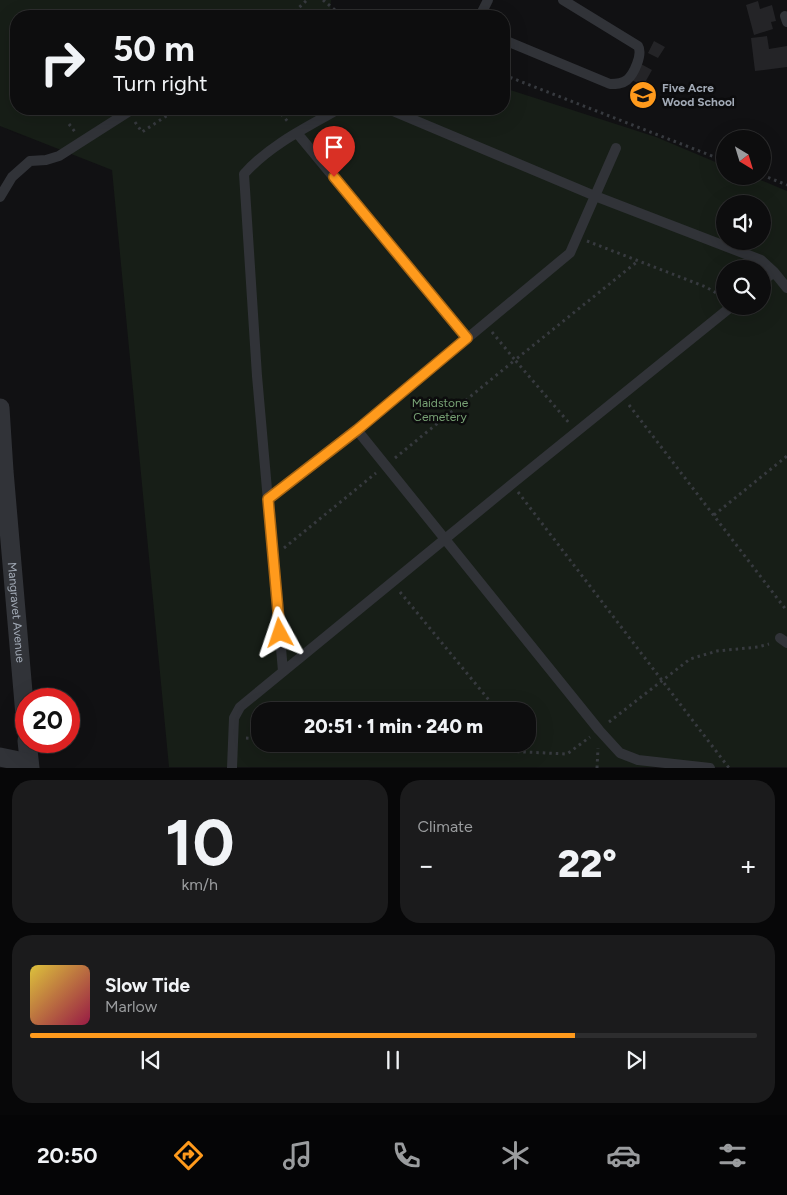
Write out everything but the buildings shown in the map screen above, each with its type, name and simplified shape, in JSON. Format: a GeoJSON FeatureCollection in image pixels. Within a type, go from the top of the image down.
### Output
{"type":"FeatureCollection","features":[{"type":"Feature","properties":{"kind":"street","name":"Mangravet Avenue"},"geometry":{"type":"LineString","coordinates":[[0,408],[2,471],[22,688]]}},
{"type":"Feature","properties":{"kind":"street"},"geometry":{"type":"LineString","coordinates":[[0,757],[30,765]]}},
{"type":"Feature","properties":{"kind":"lane"},"geometry":{"type":"LineString","coordinates":[[510,42],[610,84],[622,83],[627,80],[639,58],[640,50],[638,46],[563,0]]}},
{"type":"Feature","properties":{"kind":"lane"},"geometry":{"type":"LineString","coordinates":[[0,197],[12,177],[30,161],[46,160],[59,156],[123,115]]}},
{"type":"Feature","properties":{"kind":"lane"},"geometry":{"type":"LineString","coordinates":[[283,671],[257,376],[244,174],[262,156],[281,142],[328,115]]}},
{"type":"Feature","properties":{"kind":"lane"},"geometry":{"type":"LineString","coordinates":[[402,115],[595,196],[762,260],[787,288]]}},
{"type":"Feature","properties":{"kind":"lane"},"geometry":{"type":"LineString","coordinates":[[297,133],[467,338]]}},
{"type":"Feature","properties":{"kind":"lane"},"geometry":{"type":"LineString","coordinates":[[268,499],[357,430],[570,253],[616,148]]}},
{"type":"Feature","properties":{"kind":"lane"},"geometry":{"type":"LineString","coordinates":[[232,768],[234,718],[240,707],[721,315]]}},
{"type":"Feature","properties":{"kind":"lane"},"geometry":{"type":"LineString","coordinates":[[357,430],[444,540],[599,730],[620,753],[638,760],[710,768]]}},
{"type":"Feature","properties":{"kind":"path"},"geometry":{"type":"LineString","coordinates":[[296,10],[306,0]]}},
{"type":"Feature","properties":{"kind":"path"},"geometry":{"type":"LineString","coordinates":[[323,0],[335,10]]}},
{"type":"Feature","properties":{"kind":"path"},"geometry":{"type":"LineString","coordinates":[[510,77],[716,157]]}},
{"type":"Feature","properties":{"kind":"path"},"geometry":{"type":"LineString","coordinates":[[130,115],[142,132],[168,115]]}},
{"type":"Feature","properties":{"kind":"path"},"geometry":{"type":"LineString","coordinates":[[282,115],[297,133]]}},
{"type":"Feature","properties":{"kind":"path"},"geometry":{"type":"LineString","coordinates":[[771,178],[787,184]]}},
{"type":"Feature","properties":{"kind":"path"},"geometry":{"type":"LineString","coordinates":[[577,237],[706,287],[716,293]]}},
{"type":"Feature","properties":{"kind":"path"},"geometry":{"type":"LineString","coordinates":[[274,557],[638,261]]}},
{"type":"Feature","properties":{"kind":"path"},"geometry":{"type":"LineString","coordinates":[[485,324],[576,432]]}},
{"type":"Feature","properties":{"kind":"path"},"geometry":{"type":"LineString","coordinates":[[622,396],[787,611]]}},
{"type":"Feature","properties":{"kind":"path"},"geometry":{"type":"LineString","coordinates":[[714,516],[787,456]]}},
{"type":"Feature","properties":{"kind":"path"},"geometry":{"type":"LineString","coordinates":[[512,484],[729,768]]}},
{"type":"Feature","properties":{"kind":"path"},"geometry":{"type":"LineString","coordinates":[[392,583],[491,702]]}},
{"type":"Feature","properties":{"kind":"green space","name":"Maidstone Cemetery"},"geometry":{"type":"Polygon","coordinates":[[[0,0],[331,0],[330,10],[10,10],[10,115],[510,115],[510,90],[656,137],[716,162],[716,185],[771,184],[787,191],[787,767],[169,767],[112,170],[0,126],[0,0]]]}},
{"type":"Feature","properties":{"kind":"place","name":"Five Acre Wood School"},"geometry":{"type":"Point","coordinates":[643,95]}},
{"type":"Feature","properties":{"kind":"route"},"geometry":{"type":"LineString","coordinates":[[280,633],[268,499],[357,430],[467,338],[334,177]]}}]}
